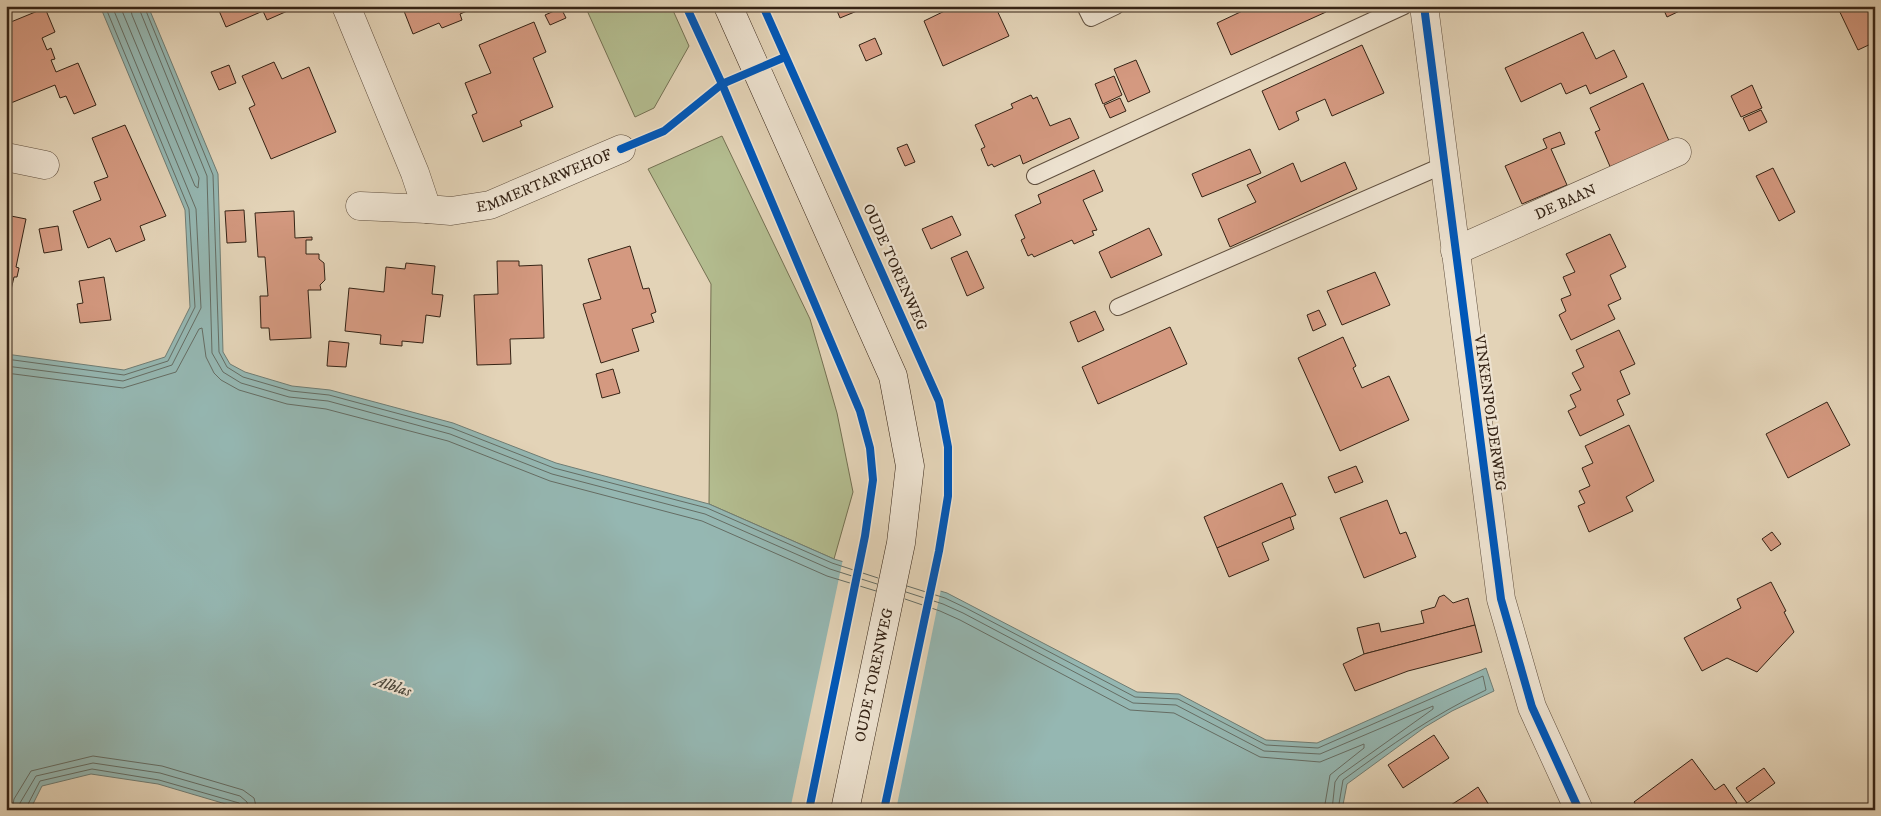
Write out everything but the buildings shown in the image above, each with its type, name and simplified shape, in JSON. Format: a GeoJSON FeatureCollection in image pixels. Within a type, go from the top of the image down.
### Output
{"type":"FeatureCollection","features":[{"type":"Feature","properties":{"kind":"street"},"geometry":{"type":"LineString","coordinates":[[346,6],[415,173],[427,209]]}},
{"type":"Feature","properties":{"kind":"street","name":"OUDE TORENWEG"},"geometry":{"type":"LineString","coordinates":[[728,6],[893,376],[910,466],[901,543],[845,810]]}},
{"type":"Feature","properties":{"kind":"street","name":"VINKENPOLDERWEG"},"geometry":{"type":"LineString","coordinates":[[1424,6],[1444,165],[1465,247],[1501,599],[1532,707],[1579,810]]}},
{"type":"Feature","properties":{"kind":"street","name":"EMMERTARWEHOF"},"geometry":{"type":"LineString","coordinates":[[360,206],[451,211],[490,206],[621,149]]}},
{"type":"Feature","properties":{"kind":"street","name":"DE BAAN"},"geometry":{"type":"LineString","coordinates":[[1465,247],[1677,152]]}},
{"type":"Feature","properties":{"kind":"street"},"geometry":{"type":"LineString","coordinates":[[6,158],[45,165]]}},
{"type":"Feature","properties":{"kind":"lane"},"geometry":{"type":"LineString","coordinates":[[1085,6],[1091,18],[1116,6]]}},
{"type":"Feature","properties":{"kind":"lane"},"geometry":{"type":"LineString","coordinates":[[1035,176],[1404,6]]}},
{"type":"Feature","properties":{"kind":"lane"},"geometry":{"type":"LineString","coordinates":[[1118,307],[1444,165]]}},
{"type":"Feature","properties":{"kind":"green space"},"geometry":{"type":"Polygon","coordinates":[[[585,6],[671,6],[689,46],[654,108],[635,117],[585,6]]]}},
{"type":"Feature","properties":{"kind":"green space"},"geometry":{"type":"Polygon","coordinates":[[[722,136],[810,319],[837,413],[853,492],[834,559],[709,504],[711,284],[648,169],[722,136]]]}},
{"type":"Feature","properties":{"kind":"water","name":"Alblas"},"geometry":{"type":"Polygon","coordinates":[[[100,6],[148,6],[218,174],[223,352],[230,364],[245,372],[292,386],[330,390],[453,423],[556,463],[709,504],[834,559],[947,593],[1137,692],[1179,694],[1266,740],[1317,743],[1486,668],[1494,691],[1452,711],[1425,727],[1347,784],[1342,810],[246,810],[158,784],[91,774],[42,786],[30,810],[6,810],[6,354],[124,370],[165,357],[190,307],[185,210],[100,6]]]}},
{"type":"Feature","properties":{"kind":"pier"},"geometry":{"type":"Polygon","coordinates":[[[843,559],[941,589],[896,810],[790,810],[843,559]]]}},
{"type":"Feature","properties":{"kind":"cycle path"},"geometry":{"type":"LineString","coordinates":[[686,6],[722,84],[860,411],[870,448],[873,480],[865,536],[809,810]]}},
{"type":"Feature","properties":{"kind":"cycle path"},"geometry":{"type":"LineString","coordinates":[[763,6],[939,401],[948,447],[948,496],[939,551],[884,810]]}},
{"type":"Feature","properties":{"kind":"cycle path"},"geometry":{"type":"LineString","coordinates":[[1424,6],[1501,599],[1532,707],[1579,810]]}},
{"type":"Feature","properties":{"kind":"cycle path"},"geometry":{"type":"LineString","coordinates":[[621,149],[664,131],[722,84],[785,57]]}}]}
